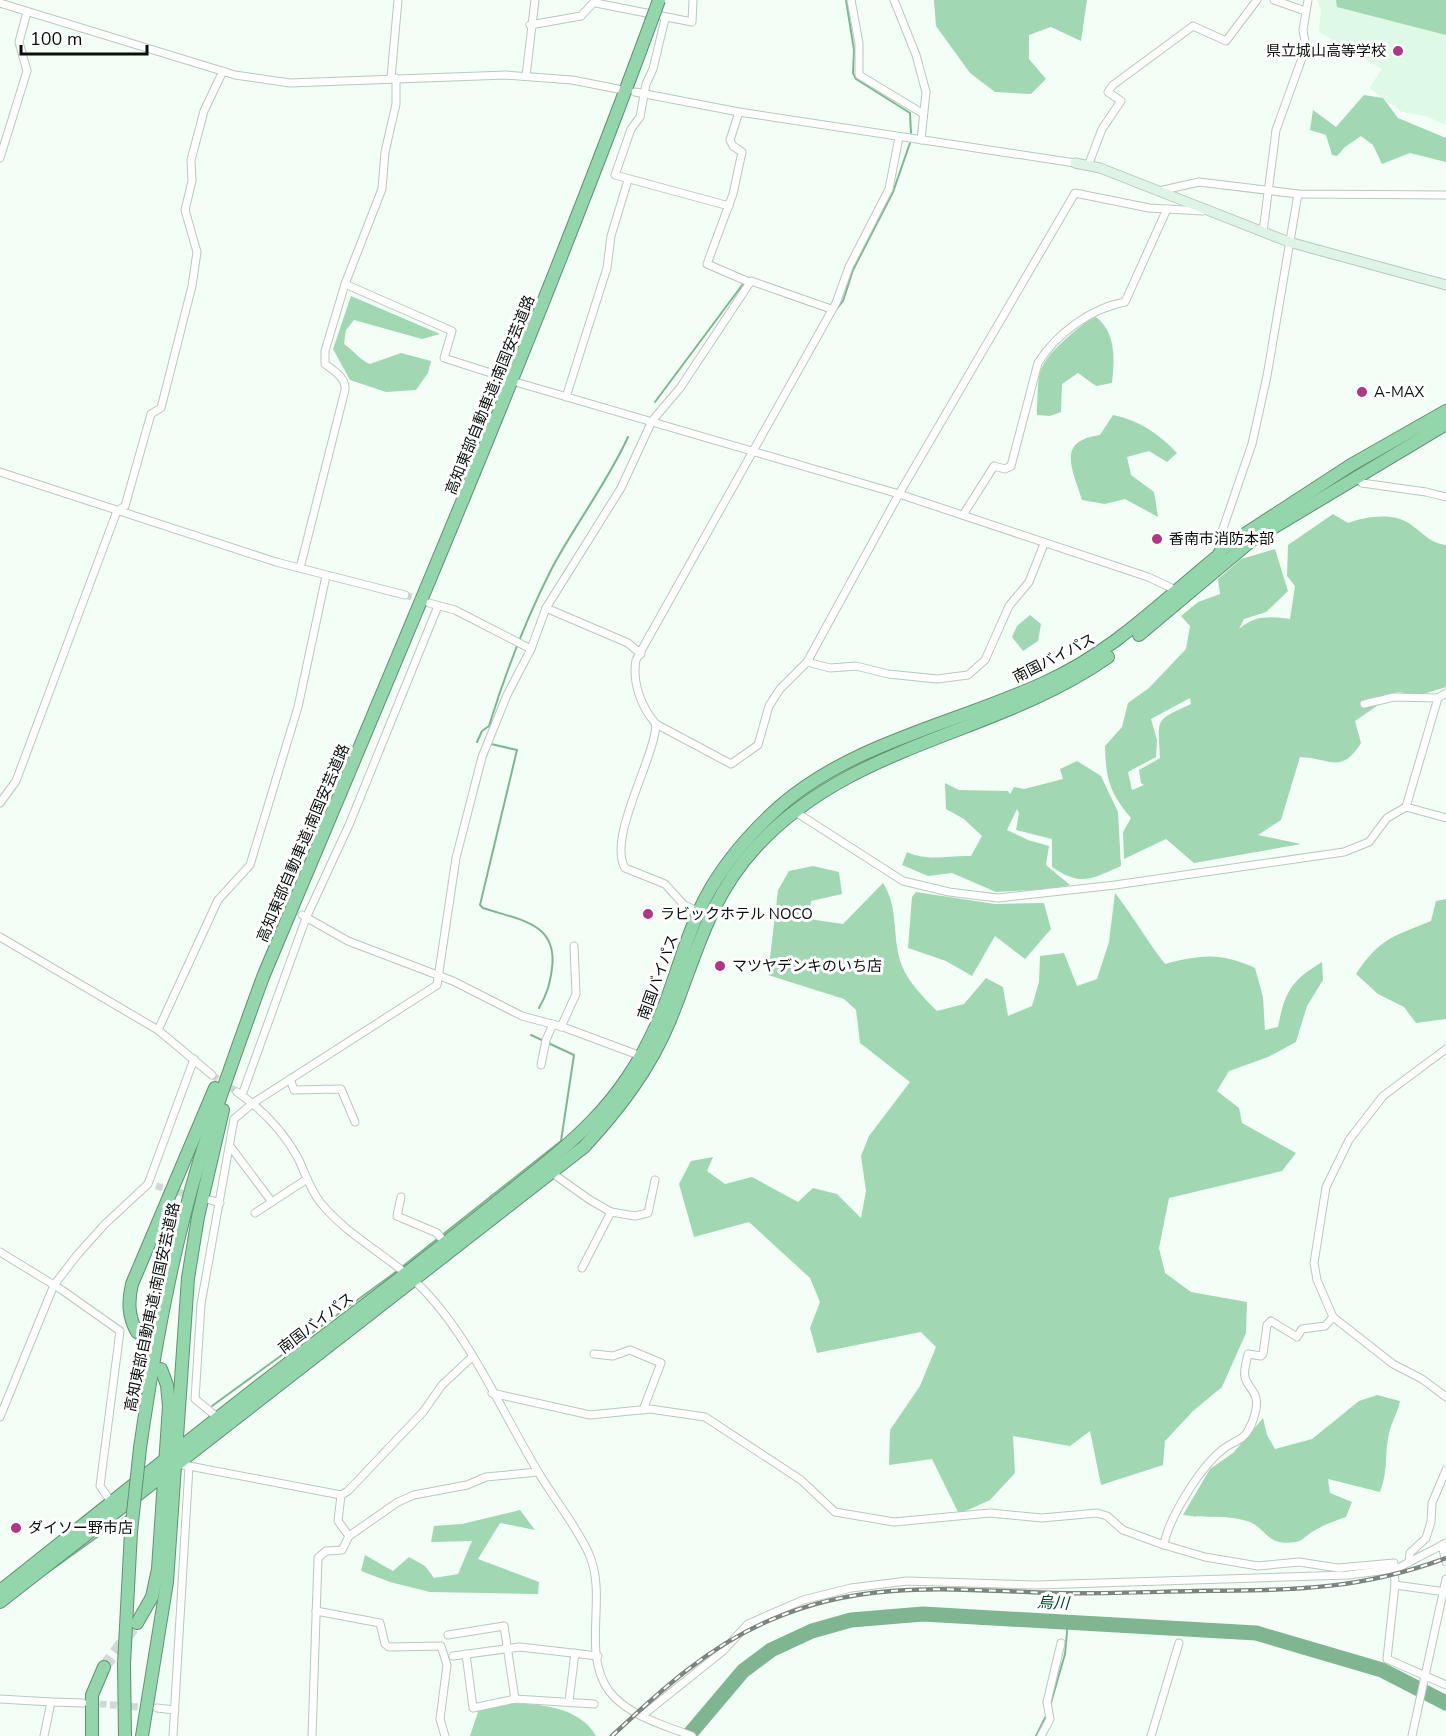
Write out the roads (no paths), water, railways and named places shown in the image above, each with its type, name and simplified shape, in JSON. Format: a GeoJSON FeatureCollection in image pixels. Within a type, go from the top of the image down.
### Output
{"type":"FeatureCollection","features":[{"type":"Feature","properties":{"kind":"highway","name":"高知東部自動車道;南国安芸道路"},"geometry":{"type":"LineString","coordinates":[[125,1736],[125,1653],[131,1532],[140,1448],[158,1334],[184,1216],[217,1106],[263,977],[517,372],[586,198],[659,0]]}},
{"type":"Feature","properties":{"kind":"highway","name":"南国バイパス"},"geometry":{"type":"LineString","coordinates":[[177,1449],[551,1160],[595,1119],[641,1056],[662,1013],[704,913],[742,863],[794,811],[818,792],[860,768],[1004,712],[1074,679],[1126,644],[1225,554],[1351,465],[1446,411]]}},
{"type":"Feature","properties":{"kind":"highway","name":"南国バイパス"},"geometry":{"type":"LineString","coordinates":[[1225,554],[1446,424]]}},
{"type":"Feature","properties":{"kind":"highway","name":"南国バイパス"},"geometry":{"type":"LineString","coordinates":[[0,1591],[112,1503],[171,1461],[405,1273],[552,1173],[584,1147],[607,1122],[645,1070],[670,1020],[714,883],[753,833],[780,806],[818,779],[878,749],[1062,675],[1100,654],[1180,593]]}},
{"type":"Feature","properties":{"kind":"highway"},"geometry":{"type":"LineString","coordinates":[[136,1332],[130,1315],[128,1299],[132,1284],[263,977]]}},
{"type":"Feature","properties":{"kind":"highway"},"geometry":{"type":"LineString","coordinates":[[171,1461],[177,1449],[188,1278],[198,1217],[237,1048]]}},
{"type":"Feature","properties":{"kind":"highway"},"geometry":{"type":"LineString","coordinates":[[142,1736],[164,1611],[171,1461],[169,1395],[161,1369]]}},
{"type":"Feature","properties":{"kind":"highway","name":"南国バイパス"},"geometry":{"type":"LineString","coordinates":[[0,1602],[165,1474],[171,1461]]}},
{"type":"Feature","properties":{"kind":"highway"},"geometry":{"type":"LineString","coordinates":[[137,1623],[146,1611],[156,1583],[165,1474]]}},
{"type":"Feature","properties":{"kind":"highway"},"geometry":{"type":"LineString","coordinates":[[92,1736],[92,1695],[104,1667]]}},
{"type":"Feature","properties":{"kind":"street"},"geometry":{"type":"LineString","coordinates":[[300,568],[345,390],[345,383],[325,364],[324,358],[345,284],[382,189],[385,152],[396,104],[393,78],[398,0]]}},
{"type":"Feature","properties":{"kind":"street"},"geometry":{"type":"LineString","coordinates":[[526,76],[530,25],[535,0]]}},
{"type":"Feature","properties":{"kind":"street"},"geometry":{"type":"LineString","coordinates":[[530,25],[580,16],[596,2],[665,19],[692,22],[693,0]]}},
{"type":"Feature","properties":{"kind":"street"},"geometry":{"type":"LineString","coordinates":[[851,0],[859,43],[859,75],[922,114]]}},
{"type":"Feature","properties":{"kind":"street"},"geometry":{"type":"LineString","coordinates":[[894,0],[922,74],[926,92],[921,140]]}},
{"type":"Feature","properties":{"kind":"street"},"geometry":{"type":"LineString","coordinates":[[1088,165],[1102,129],[1121,101],[1108,92],[1113,85],[1193,26],[1226,41],[1257,0]]}},
{"type":"Feature","properties":{"kind":"street"},"geometry":{"type":"LineString","coordinates":[[1274,0],[1305,11]]}},
{"type":"Feature","properties":{"kind":"street"},"geometry":{"type":"LineString","coordinates":[[1263,232],[1276,130],[1306,47],[1303,30],[1308,0]]}},
{"type":"Feature","properties":{"kind":"street"},"geometry":{"type":"LineString","coordinates":[[0,3],[223,71],[290,83],[393,78],[526,76],[618,89]]}},
{"type":"Feature","properties":{"kind":"street"},"geometry":{"type":"LineString","coordinates":[[0,158],[27,71],[19,42],[27,12]]}},
{"type":"Feature","properties":{"kind":"street"},"geometry":{"type":"LineString","coordinates":[[665,19],[644,94],[640,117],[631,129],[615,176],[729,206]]}},
{"type":"Feature","properties":{"kind":"street"},"geometry":{"type":"LineString","coordinates":[[0,802],[16,781],[117,512],[125,506],[151,414],[161,408],[192,286],[197,252],[184,210],[192,181],[191,160],[204,111],[223,71]]}},
{"type":"Feature","properties":{"kind":"street"},"geometry":{"type":"LineString","coordinates":[[635,92],[739,112],[1088,165],[1288,242],[1446,285]]}},
{"type":"Feature","properties":{"kind":"street"},"geometry":{"type":"LineString","coordinates":[[739,112],[730,140],[733,146],[742,152],[729,206],[707,264],[749,282],[763,283],[831,309]]}},
{"type":"Feature","properties":{"kind":"street"},"geometry":{"type":"LineString","coordinates":[[900,137],[889,189],[849,267],[836,303],[826,316],[636,660],[635,684],[650,717],[656,724],[731,764],[758,745],[769,706],[780,689],[807,662],[899,494],[1075,193],[1167,209],[1204,211]]}},
{"type":"Feature","properties":{"kind":"street"},"geometry":{"type":"LineString","coordinates":[[566,397],[607,268],[610,236],[627,180]]}},
{"type":"Feature","properties":{"kind":"street"},"geometry":{"type":"LineString","coordinates":[[1157,191],[1199,182],[1298,194],[1446,195]]}},
{"type":"Feature","properties":{"kind":"street"},"geometry":{"type":"LineString","coordinates":[[1225,554],[1219,540],[1252,444],[1298,194]]}},
{"type":"Feature","properties":{"kind":"street"},"geometry":{"type":"LineString","coordinates":[[963,515],[994,466],[1005,469],[1011,466],[1038,363],[1044,354],[1080,319],[1109,304],[1125,302],[1167,209]]}},
{"type":"Feature","properties":{"kind":"street"},"geometry":{"type":"LineString","coordinates":[[217,1417],[195,1399],[201,1304],[234,1119],[253,1103],[438,985],[456,858],[482,757],[507,695],[531,649],[546,608],[621,488],[652,421],[680,388],[749,282]]}},
{"type":"Feature","properties":{"kind":"street"},"geometry":{"type":"LineString","coordinates":[[345,284],[452,331],[444,358],[494,374]]}},
{"type":"Feature","properties":{"kind":"street"},"geometry":{"type":"LineString","coordinates":[[519,383],[899,494],[1044,544],[1148,576],[1180,593]]}},
{"type":"Feature","properties":{"kind":"street"},"geometry":{"type":"LineString","coordinates":[[1351,465],[1356,478],[1362,483],[1425,492],[1446,498]]}},
{"type":"Feature","properties":{"kind":"street"},"geometry":{"type":"LineString","coordinates":[[0,472],[117,512],[326,576],[405,595]]}},
{"type":"Feature","properties":{"kind":"street"},"geometry":{"type":"LineString","coordinates":[[807,662],[830,668],[856,666],[888,674],[937,679],[968,675],[985,660],[1009,606],[1029,582],[1044,544]]}},
{"type":"Feature","properties":{"kind":"street"},"geometry":{"type":"LineString","coordinates":[[158,1030],[218,900],[250,865],[298,707],[326,576]]}},
{"type":"Feature","properties":{"kind":"street"},"geometry":{"type":"LineString","coordinates":[[429,603],[455,610],[531,649]]}},
{"type":"Feature","properties":{"kind":"street"},"geometry":{"type":"LineString","coordinates":[[438,606],[349,825],[304,917],[239,1094],[253,1103],[290,1145],[316,1196],[331,1214],[359,1239],[405,1273],[450,1323],[472,1357],[538,1472],[585,1545],[593,1565],[597,1586],[600,1674],[610,1691],[618,1701],[643,1715],[692,1736]]}},
{"type":"Feature","properties":{"kind":"street"},"geometry":{"type":"LineString","coordinates":[[546,608],[628,644],[641,654]]}},
{"type":"Feature","properties":{"kind":"street"},"geometry":{"type":"LineString","coordinates":[[1364,704],[1394,697],[1438,698],[1446,693]]}},
{"type":"Feature","properties":{"kind":"street"},"geometry":{"type":"LineString","coordinates":[[794,811],[903,881],[949,892],[1009,899],[1344,852],[1369,843],[1388,818],[1406,807],[1438,698]]}},
{"type":"Feature","properties":{"kind":"street"},"geometry":{"type":"LineString","coordinates":[[656,724],[655,741],[639,776],[622,841],[621,862],[625,868],[669,886],[684,905],[704,913]]}},
{"type":"Feature","properties":{"kind":"street"},"geometry":{"type":"LineString","coordinates":[[1406,807],[1446,818]]}},
{"type":"Feature","properties":{"kind":"street"},"geometry":{"type":"LineString","coordinates":[[304,917],[348,941],[440,976],[522,1016],[553,1024],[641,1056]]}},
{"type":"Feature","properties":{"kind":"street"},"geometry":{"type":"LineString","coordinates":[[0,937],[158,1030],[212,1075]]}},
{"type":"Feature","properties":{"kind":"street"},"geometry":{"type":"LineString","coordinates":[[561,1027],[576,994],[574,946]]}},
{"type":"Feature","properties":{"kind":"street"},"geometry":{"type":"LineString","coordinates":[[541,1065],[546,1040],[553,1024]]}},
{"type":"Feature","properties":{"kind":"street"},"geometry":{"type":"LineString","coordinates":[[1446,1049],[1383,1096],[1363,1118],[1336,1162],[1323,1199],[1314,1263],[1317,1280],[1333,1317],[1393,1364],[1422,1379],[1446,1397]]}},
{"type":"Feature","properties":{"kind":"street"},"geometry":{"type":"LineString","coordinates":[[0,1416],[54,1285],[78,1254],[148,1184],[194,1059]]}},
{"type":"Feature","properties":{"kind":"street"},"geometry":{"type":"LineString","coordinates":[[291,1079],[294,1090],[341,1089],[355,1122]]}},
{"type":"Feature","properties":{"kind":"street"},"geometry":{"type":"LineString","coordinates":[[230,1146],[272,1202]]}},
{"type":"Feature","properties":{"kind":"street"},"geometry":{"type":"LineString","coordinates":[[552,1173],[611,1212],[635,1216],[648,1213],[655,1180]]}},
{"type":"Feature","properties":{"kind":"street"},"geometry":{"type":"LineString","coordinates":[[255,1213],[307,1179]]}},
{"type":"Feature","properties":{"kind":"street"},"geometry":{"type":"LineString","coordinates":[[148,1184],[156,1186]]}},
{"type":"Feature","properties":{"kind":"street"},"geometry":{"type":"LineString","coordinates":[[401,1197],[397,1216],[437,1233],[445,1243]]}},
{"type":"Feature","properties":{"kind":"street"},"geometry":{"type":"LineString","coordinates":[[210,1200],[220,1203]]}},
{"type":"Feature","properties":{"kind":"street"},"geometry":{"type":"LineString","coordinates":[[582,1268],[611,1212]]}},
{"type":"Feature","properties":{"kind":"street"},"geometry":{"type":"LineString","coordinates":[[0,1252],[54,1285],[120,1331],[100,1486],[112,1503]]}},
{"type":"Feature","properties":{"kind":"street"},"geometry":{"type":"LineString","coordinates":[[1164,1545],[1183,1502],[1203,1470],[1220,1451],[1244,1437],[1250,1429],[1255,1415],[1256,1398],[1244,1376],[1248,1354],[1260,1356],[1263,1354],[1267,1325],[1271,1321],[1297,1337],[1302,1329],[1325,1326],[1333,1317]]}},
{"type":"Feature","properties":{"kind":"street"},"geometry":{"type":"LineString","coordinates":[[594,1354],[613,1356],[630,1350],[661,1363],[643,1410]]}},
{"type":"Feature","properties":{"kind":"street"},"geometry":{"type":"LineString","coordinates":[[171,1461],[341,1495],[348,1491],[423,1412],[442,1385],[472,1357]]}},
{"type":"Feature","properties":{"kind":"street"},"geometry":{"type":"LineString","coordinates":[[492,1393],[590,1415],[643,1410],[705,1417],[801,1480],[835,1512],[894,1522],[990,1513],[1042,1518],[1097,1513],[1107,1516],[1123,1530],[1164,1545],[1234,1562],[1268,1567],[1299,1562],[1338,1568],[1394,1563],[1395,1585],[1387,1659],[1446,1685]]}},
{"type":"Feature","properties":{"kind":"street"},"geometry":{"type":"LineString","coordinates":[[173,1736],[189,1466]]}},
{"type":"Feature","properties":{"kind":"street"},"geometry":{"type":"LineString","coordinates":[[1409,1562],[1410,1553],[1426,1538],[1431,1522],[1432,1503],[1446,1470]]}},
{"type":"Feature","properties":{"kind":"street"},"geometry":{"type":"LineString","coordinates":[[312,1736],[318,1558],[326,1551],[342,1550],[349,1536],[398,1502],[414,1495],[468,1485],[486,1477],[538,1472]]}},
{"type":"Feature","properties":{"kind":"street"},"geometry":{"type":"LineString","coordinates":[[341,1495],[338,1521],[349,1536]]}},
{"type":"Feature","properties":{"kind":"street"},"geometry":{"type":"LineString","coordinates":[[643,1715],[723,1651],[748,1624],[803,1600],[851,1588],[907,1581],[1036,1585],[1348,1575],[1396,1569],[1444,1544],[1446,1562]]}},
{"type":"Feature","properties":{"kind":"street"},"geometry":{"type":"LineString","coordinates":[[1233,1578],[1234,1562]]}},
{"type":"Feature","properties":{"kind":"street"},"geometry":{"type":"LineString","coordinates":[[1412,1736],[1446,1579]]}},
{"type":"Feature","properties":{"kind":"street"},"geometry":{"type":"LineString","coordinates":[[1395,1585],[1444,1592]]}},
{"type":"Feature","properties":{"kind":"street"},"geometry":{"type":"LineString","coordinates":[[316,1611],[380,1623],[385,1644],[389,1647],[441,1646],[447,1665],[440,1719],[445,1736]]}},
{"type":"Feature","properties":{"kind":"street"},"geometry":{"type":"LineString","coordinates":[[448,1635],[504,1626],[515,1699]]}},
{"type":"Feature","properties":{"kind":"street"},"geometry":{"type":"LineString","coordinates":[[1041,1736],[1050,1719],[1047,1702],[1061,1643]]}},
{"type":"Feature","properties":{"kind":"street"},"geometry":{"type":"LineString","coordinates":[[1151,1736],[1179,1643]]}},
{"type":"Feature","properties":{"kind":"street"},"geometry":{"type":"LineString","coordinates":[[453,1656],[520,1647],[598,1656]]}},
{"type":"Feature","properties":{"kind":"street"},"geometry":{"type":"LineString","coordinates":[[569,1701],[575,1653]]}},
{"type":"Feature","properties":{"kind":"street"},"geometry":{"type":"LineString","coordinates":[[466,1654],[473,1708],[515,1699],[594,1704]]}},
{"type":"Feature","properties":{"kind":"street"},"geometry":{"type":"LineString","coordinates":[[0,1699],[83,1703]]}},
{"type":"Feature","properties":{"kind":"street"},"geometry":{"type":"LineString","coordinates":[[44,1736],[51,1701]]}},
{"type":"Feature","properties":{"kind":"street"},"geometry":{"type":"LineString","coordinates":[[157,1708],[175,1710]]}},
{"type":"Feature","properties":{"kind":"waterway"},"geometry":{"type":"LineString","coordinates":[[846,0],[854,50],[853,73],[856,79],[910,113],[911,133]]}},
{"type":"Feature","properties":{"kind":"waterway"},"geometry":{"type":"LineString","coordinates":[[835,311],[843,301],[853,270],[893,192],[910,143]]}},
{"type":"Feature","properties":{"kind":"waterway"},"geometry":{"type":"LineString","coordinates":[[655,402],[743,284]]}},
{"type":"Feature","properties":{"kind":"waterway"},"geometry":{"type":"LineString","coordinates":[[784,296],[830,312]]}},
{"type":"Feature","properties":{"kind":"waterway"},"geometry":{"type":"LineString","coordinates":[[477,742],[482,731],[489,726],[517,646],[552,568],[611,471],[628,437]]}},
{"type":"Feature","properties":{"kind":"waterway"},"geometry":{"type":"LineString","coordinates":[[491,744],[517,750],[480,905],[533,925],[549,941],[552,968],[549,984],[539,1008]]}},
{"type":"Feature","properties":{"kind":"waterway"},"geometry":{"type":"LineString","coordinates":[[212,1406],[393,1274],[561,1141],[574,1055],[531,1035]]}},
{"type":"Feature","properties":{"kind":"waterway"},"geometry":{"type":"LineString","coordinates":[[47,1573],[128,1515]]}},
{"type":"Feature","properties":{"kind":"waterway","name":"烏川"},"geometry":{"type":"LineString","coordinates":[[688,1736],[743,1671],[771,1650],[812,1631],[851,1620],[923,1614],[1256,1633],[1382,1670],[1446,1703]]}},
{"type":"Feature","properties":{"kind":"waterway"},"geometry":{"type":"LineString","coordinates":[[1050,1706],[1065,1654],[1068,1621]]}},
{"type":"Feature","properties":{"kind":"waterway"},"geometry":{"type":"LineString","coordinates":[[1036,1736],[1047,1714]]}},
{"type":"Feature","properties":{"kind":"tunnel"},"geometry":{"type":"LineString","coordinates":[[494,374],[514,381]]}},
{"type":"Feature","properties":{"kind":"tunnel"},"geometry":{"type":"LineString","coordinates":[[405,595],[424,601]]}},
{"type":"Feature","properties":{"kind":"tunnel"},"geometry":{"type":"LineString","coordinates":[[212,1075],[237,1092]]}},
{"type":"Feature","properties":{"kind":"tunnel"},"geometry":{"type":"LineString","coordinates":[[156,1186],[193,1196]]}},
{"type":"Feature","properties":{"kind":"tunnel"},"geometry":{"type":"LineString","coordinates":[[137,1332],[157,1363]]}},
{"type":"Feature","properties":{"kind":"tunnel"},"geometry":{"type":"LineString","coordinates":[[104,1667],[137,1623]]}},
{"type":"Feature","properties":{"kind":"tunnel"},"geometry":{"type":"LineString","coordinates":[[89,1703],[149,1708]]}},
{"type":"Feature","properties":{"kind":"railway"},"geometry":{"type":"LineString","coordinates":[[612,1736],[687,1670],[728,1642],[773,1619],[808,1606],[842,1598],[877,1592],[947,1589],[1055,1593],[1293,1589],[1352,1583],[1382,1577],[1446,1558]]}},
{"type":"Feature","properties":{"kind":"place","name":"県立城山高等学校"},"geometry":{"type":"Point","coordinates":[1398,51]}},
{"type":"Feature","properties":{"kind":"place","name":"A-MAX"},"geometry":{"type":"Point","coordinates":[1362,392]}},
{"type":"Feature","properties":{"kind":"place","name":"香南市消防本部"},"geometry":{"type":"Point","coordinates":[1157,539]}},
{"type":"Feature","properties":{"kind":"place","name":"ラビックホテル NOCO"},"geometry":{"type":"Point","coordinates":[648,914]}},
{"type":"Feature","properties":{"kind":"place","name":"マツヤデンキのいち店"},"geometry":{"type":"Point","coordinates":[720,966]}},
{"type":"Feature","properties":{"kind":"place","name":"ダイソー野市店"},"geometry":{"type":"Point","coordinates":[16,1528]}}]}
